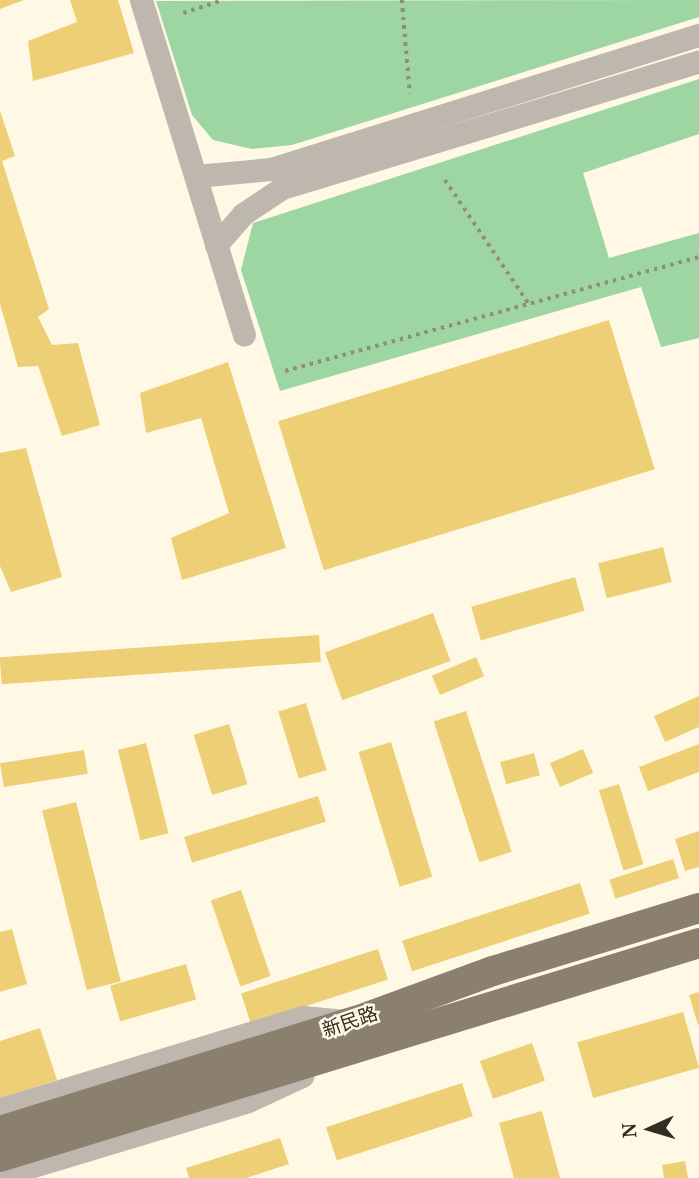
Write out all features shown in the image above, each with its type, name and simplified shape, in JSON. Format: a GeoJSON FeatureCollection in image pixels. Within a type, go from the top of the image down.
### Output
{"type":"FeatureCollection","features":[{"type":"Feature","properties":{"kind":"main road","name":"新民路"},"geometry":{"type":"LineString","coordinates":[[0,1157],[234,1074],[356,1021],[493,971],[699,908]]}},
{"type":"Feature","properties":{"kind":"main road","name":"新民路"},"geometry":{"type":"LineString","coordinates":[[0,1131],[234,1074],[357,1051],[699,943]]}},
{"type":"Feature","properties":{"kind":"street"},"geometry":{"type":"LineString","coordinates":[[141,0],[244,334]]}},
{"type":"Feature","properties":{"kind":"street"},"geometry":{"type":"LineString","coordinates":[[196,176],[271,169],[699,35]]}},
{"type":"Feature","properties":{"kind":"street"},"geometry":{"type":"LineString","coordinates":[[216,245],[243,214],[282,188],[699,61]]}},
{"type":"Feature","properties":{"kind":"street"},"geometry":{"type":"LineString","coordinates":[[0,1110],[303,1017],[356,1021]]}},
{"type":"Feature","properties":{"kind":"street"},"geometry":{"type":"LineString","coordinates":[[0,1176],[248,1101],[357,1051]]}},
{"type":"Feature","properties":{"kind":"path"},"geometry":{"type":"LineString","coordinates":[[183,13],[223,0]]}},
{"type":"Feature","properties":{"kind":"path"},"geometry":{"type":"LineString","coordinates":[[402,0],[410,94]]}},
{"type":"Feature","properties":{"kind":"path"},"geometry":{"type":"LineString","coordinates":[[445,180],[529,304]]}},
{"type":"Feature","properties":{"kind":"path"},"geometry":{"type":"LineString","coordinates":[[285,372],[699,257]]}},
{"type":"Feature","properties":{"kind":"green space"},"geometry":{"type":"Polygon","coordinates":[[[699,0],[699,17],[292,145],[252,149],[213,140],[192,115],[156,1],[699,0]]]}},
{"type":"Feature","properties":{"kind":"green space"},"geometry":{"type":"Polygon","coordinates":[[[699,79],[699,134],[583,173],[609,258],[699,233],[699,338],[661,347],[641,287],[280,391],[241,270],[253,223],[699,79]]]}},
{"type":"Feature","properties":{"kind":"building"},"geometry":{"type":"Polygon","coordinates":[[[0,0],[24,0],[0,9],[0,0]]]}},
{"type":"Feature","properties":{"kind":"building"},"geometry":{"type":"Polygon","coordinates":[[[70,0],[118,0],[134,53],[33,81],[28,41],[77,22],[70,0]]]}},
{"type":"Feature","properties":{"kind":"building"},"geometry":{"type":"Polygon","coordinates":[[[0,111],[15,156],[2,161],[49,309],[38,317],[52,345],[78,343],[100,425],[62,436],[38,366],[18,367],[0,304],[0,111]]]}},
{"type":"Feature","properties":{"kind":"building"},"geometry":{"type":"Polygon","coordinates":[[[609,320],[655,469],[324,570],[278,421],[609,320]]]}},
{"type":"Feature","properties":{"kind":"building"},"geometry":{"type":"Polygon","coordinates":[[[228,362],[286,548],[182,580],[171,538],[229,513],[201,418],[146,433],[140,393],[228,362]]]}},
{"type":"Feature","properties":{"kind":"building"},"geometry":{"type":"Polygon","coordinates":[[[26,448],[62,577],[11,592],[0,566],[0,453],[26,448]]]}},
{"type":"Feature","properties":{"kind":"building"},"geometry":{"type":"Polygon","coordinates":[[[663,547],[672,582],[607,598],[598,563],[663,547]]]}},
{"type":"Feature","properties":{"kind":"building"},"geometry":{"type":"Polygon","coordinates":[[[575,577],[585,611],[481,640],[471,607],[575,577]]]}},
{"type":"Feature","properties":{"kind":"building"},"geometry":{"type":"Polygon","coordinates":[[[433,613],[450,661],[342,700],[325,652],[433,613]]]}},
{"type":"Feature","properties":{"kind":"building"},"geometry":{"type":"Polygon","coordinates":[[[319,635],[321,662],[2,684],[0,657],[319,635]]]}},
{"type":"Feature","properties":{"kind":"building"},"geometry":{"type":"Polygon","coordinates":[[[476,657],[484,676],[440,695],[432,676],[476,657]]]}},
{"type":"Feature","properties":{"kind":"building"},"geometry":{"type":"Polygon","coordinates":[[[699,696],[699,727],[665,742],[654,716],[699,696]]]}},
{"type":"Feature","properties":{"kind":"building"},"geometry":{"type":"Polygon","coordinates":[[[306,703],[326,770],[299,778],[278,711],[306,703]]]}},
{"type":"Feature","properties":{"kind":"building"},"geometry":{"type":"Polygon","coordinates":[[[466,711],[512,852],[479,862],[434,722],[466,711]]]}},
{"type":"Feature","properties":{"kind":"building"},"geometry":{"type":"Polygon","coordinates":[[[229,724],[247,784],[212,795],[194,735],[229,724]]]}},
{"type":"Feature","properties":{"kind":"building"},"geometry":{"type":"Polygon","coordinates":[[[391,742],[432,877],[400,887],[358,752],[391,742]]]}},
{"type":"Feature","properties":{"kind":"building"},"geometry":{"type":"Polygon","coordinates":[[[146,743],[168,833],[140,840],[118,750],[146,743]]]}},
{"type":"Feature","properties":{"kind":"building"},"geometry":{"type":"Polygon","coordinates":[[[699,744],[699,772],[648,791],[639,767],[699,744]]]}},
{"type":"Feature","properties":{"kind":"building"},"geometry":{"type":"Polygon","coordinates":[[[583,749],[593,773],[560,787],[550,763],[583,749]]]}},
{"type":"Feature","properties":{"kind":"building"},"geometry":{"type":"Polygon","coordinates":[[[84,750],[88,774],[4,787],[0,763],[84,750]]]}},
{"type":"Feature","properties":{"kind":"building"},"geometry":{"type":"Polygon","coordinates":[[[534,753],[540,775],[506,784],[500,762],[534,753]]]}},
{"type":"Feature","properties":{"kind":"building"},"geometry":{"type":"Polygon","coordinates":[[[619,784],[644,864],[623,870],[599,790],[619,784]]]}},
{"type":"Feature","properties":{"kind":"building"},"geometry":{"type":"Polygon","coordinates":[[[318,796],[326,822],[192,863],[184,837],[318,796]]]}},
{"type":"Feature","properties":{"kind":"building"},"geometry":{"type":"Polygon","coordinates":[[[76,802],[121,982],[87,990],[42,810],[76,802]]]}},
{"type":"Feature","properties":{"kind":"building"},"geometry":{"type":"Polygon","coordinates":[[[699,831],[699,867],[685,871],[675,839],[699,831]]]}},
{"type":"Feature","properties":{"kind":"building"},"geometry":{"type":"Polygon","coordinates":[[[673,859],[679,878],[615,899],[609,880],[673,859]]]}},
{"type":"Feature","properties":{"kind":"building"},"geometry":{"type":"Polygon","coordinates":[[[580,883],[590,913],[412,971],[402,941],[580,883]]]}},
{"type":"Feature","properties":{"kind":"building"},"geometry":{"type":"Polygon","coordinates":[[[241,890],[271,976],[240,986],[211,900],[241,890]]]}},
{"type":"Feature","properties":{"kind":"building"},"geometry":{"type":"Polygon","coordinates":[[[12,929],[27,984],[0,992],[0,932],[12,929]]]}},
{"type":"Feature","properties":{"kind":"building"},"geometry":{"type":"Polygon","coordinates":[[[378,949],[388,979],[251,1024],[241,993],[378,949]]]}},
{"type":"Feature","properties":{"kind":"building"},"geometry":{"type":"Polygon","coordinates":[[[186,964],[196,1000],[120,1021],[110,986],[186,964]]]}},
{"type":"Feature","properties":{"kind":"building"},"geometry":{"type":"Polygon","coordinates":[[[699,992],[699,1025],[698,1025],[689,995],[699,992]]]}},
{"type":"Feature","properties":{"kind":"building"},"geometry":{"type":"Polygon","coordinates":[[[683,1012],[699,1068],[593,1098],[577,1042],[683,1012]]]}},
{"type":"Feature","properties":{"kind":"building"},"geometry":{"type":"Polygon","coordinates":[[[40,1028],[57,1080],[0,1098],[0,1041],[40,1028]]]}},
{"type":"Feature","properties":{"kind":"building"},"geometry":{"type":"Polygon","coordinates":[[[532,1043],[545,1081],[493,1099],[480,1061],[532,1043]]]}},
{"type":"Feature","properties":{"kind":"building"},"geometry":{"type":"Polygon","coordinates":[[[462,1083],[473,1116],[337,1160],[326,1127],[462,1083]]]}},
{"type":"Feature","properties":{"kind":"building"},"geometry":{"type":"Polygon","coordinates":[[[542,1111],[560,1178],[514,1178],[499,1123],[542,1111]]]}},
{"type":"Feature","properties":{"kind":"building"},"geometry":{"type":"Polygon","coordinates":[[[280,1138],[289,1164],[246,1178],[189,1178],[186,1168],[280,1138]]]}},
{"type":"Feature","properties":{"kind":"building"},"geometry":{"type":"Polygon","coordinates":[[[685,1161],[688,1178],[664,1178],[662,1165],[685,1161]]]}}]}
